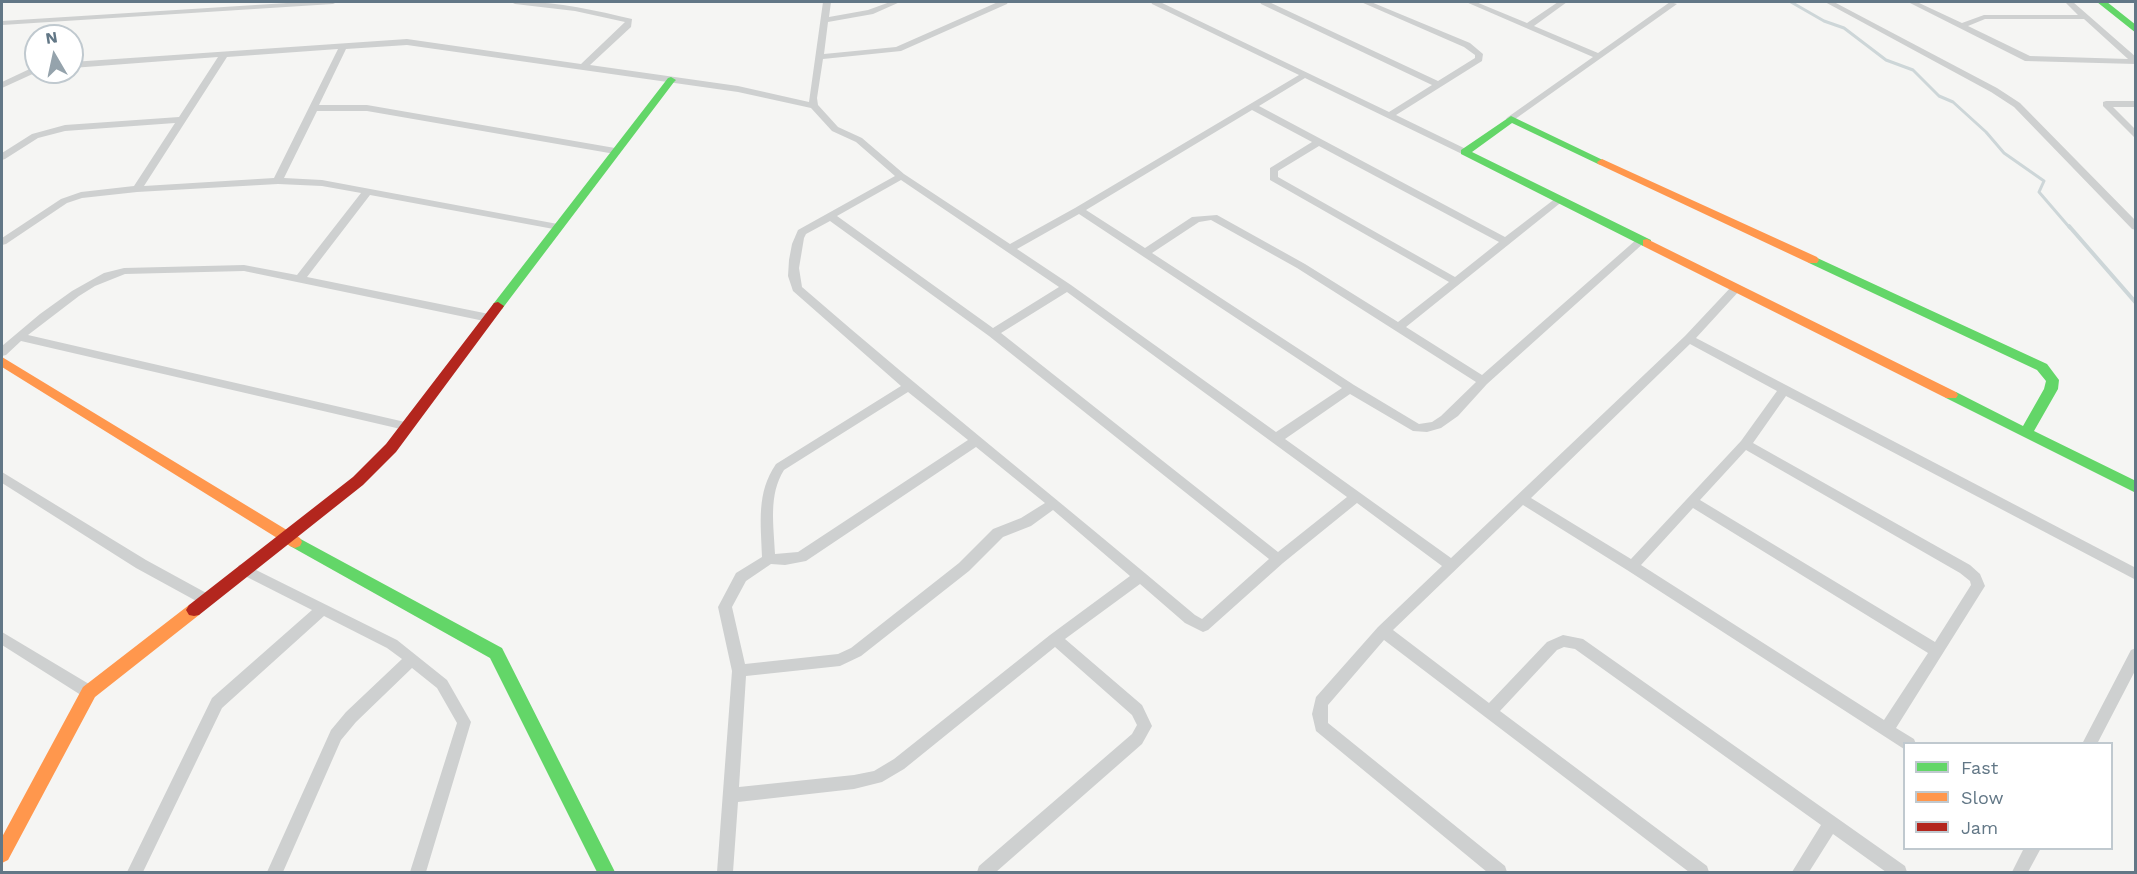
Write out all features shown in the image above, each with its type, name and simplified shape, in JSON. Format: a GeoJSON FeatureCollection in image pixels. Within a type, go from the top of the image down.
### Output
{"type":"FeatureCollection","features":[{"type":"Feature","properties":{"kind":"street"},"geometry":{"type":"LineString","coordinates":[[2,23],[333,2]]}},
{"type":"Feature","properties":{"kind":"street"},"geometry":{"type":"LineString","coordinates":[[515,2],[575,9],[629,21],[628,26],[583,67]]}},
{"type":"Feature","properties":{"kind":"street"},"geometry":{"type":"LineString","coordinates":[[814,106],[821,57],[820,43],[827,2]]}},
{"type":"Feature","properties":{"kind":"street"},"geometry":{"type":"LineString","coordinates":[[824,20],[870,12],[896,2]]}},
{"type":"Feature","properties":{"kind":"street"},"geometry":{"type":"LineString","coordinates":[[821,57],[898,49],[1004,2]]}},
{"type":"Feature","properties":{"kind":"street"},"geometry":{"type":"LineString","coordinates":[[1156,2],[1466,152],[2027,431],[2136,488]]}},
{"type":"Feature","properties":{"kind":"street"},"geometry":{"type":"LineString","coordinates":[[1264,2],[1438,84]]}},
{"type":"Feature","properties":{"kind":"street"},"geometry":{"type":"LineString","coordinates":[[1365,2],[1467,45],[1479,54],[1479,59],[1390,115]]}},
{"type":"Feature","properties":{"kind":"street"},"geometry":{"type":"LineString","coordinates":[[1470,2],[1598,56]]}},
{"type":"Feature","properties":{"kind":"street"},"geometry":{"type":"LineString","coordinates":[[1529,26],[1563,2]]}},
{"type":"Feature","properties":{"kind":"street"},"geometry":{"type":"LineString","coordinates":[[1828,2],[1994,90],[2017,105],[2136,227]]}},
{"type":"Feature","properties":{"kind":"street"},"geometry":{"type":"LineString","coordinates":[[1912,2],[2028,59],[2135,62]]}},
{"type":"Feature","properties":{"kind":"street"},"geometry":{"type":"LineString","coordinates":[[2069,2],[2135,62]]}},
{"type":"Feature","properties":{"kind":"street"},"geometry":{"type":"LineString","coordinates":[[2102,2],[2136,30]]}},
{"type":"Feature","properties":{"kind":"street"},"geometry":{"type":"LineString","coordinates":[[1466,152],[1673,4]]}},
{"type":"Feature","properties":{"kind":"street"},"geometry":{"type":"LineString","coordinates":[[1962,26],[1984,17],[2086,17]]}},
{"type":"Feature","properties":{"kind":"street"},"geometry":{"type":"LineString","coordinates":[[84,64],[344,45],[428,43],[738,88],[814,106],[835,129],[859,140],[901,176],[1067,287],[1451,565]]}},
{"type":"Feature","properties":{"kind":"street"},"geometry":{"type":"LineString","coordinates":[[278,181],[344,45]]}},
{"type":"Feature","properties":{"kind":"street"},"geometry":{"type":"LineString","coordinates":[[137,189],[225,54]]}},
{"type":"Feature","properties":{"kind":"street"},"geometry":{"type":"LineString","coordinates":[[2,85],[24,75]]}},
{"type":"Feature","properties":{"kind":"street"},"geometry":{"type":"LineString","coordinates":[[1010,248],[1079,210],[1305,75]]}},
{"type":"Feature","properties":{"kind":"street"},"geometry":{"type":"LineString","coordinates":[[2,854],[9,825],[89,692],[205,598],[287,538],[358,481],[392,448],[405,426],[671,80]]}},
{"type":"Feature","properties":{"kind":"street"},"geometry":{"type":"LineString","coordinates":[[2136,104],[2106,104],[2136,136]]}},
{"type":"Feature","properties":{"kind":"street"},"geometry":{"type":"LineString","coordinates":[[1251,106],[1506,242]]}},
{"type":"Feature","properties":{"kind":"street"},"geometry":{"type":"LineString","coordinates":[[313,108],[367,108],[615,150]]}},
{"type":"Feature","properties":{"kind":"street"},"geometry":{"type":"LineString","coordinates":[[1511,118],[2042,367],[2053,380],[2051,389],[2027,431]]}},
{"type":"Feature","properties":{"kind":"street"},"geometry":{"type":"LineString","coordinates":[[2,157],[35,136],[65,128],[182,120]]}},
{"type":"Feature","properties":{"kind":"street"},"geometry":{"type":"LineString","coordinates":[[1319,142],[1273,170],[1273,178],[1455,281]]}},
{"type":"Feature","properties":{"kind":"street"},"geometry":{"type":"LineString","coordinates":[[901,176],[802,232],[798,237],[793,282],[803,297],[1054,503],[1139,577],[1203,626],[1278,559],[1357,496]]}},
{"type":"Feature","properties":{"kind":"street"},"geometry":{"type":"LineString","coordinates":[[2,242],[64,201],[81,195],[137,189],[278,181],[322,183],[559,227]]}},
{"type":"Feature","properties":{"kind":"street"},"geometry":{"type":"LineString","coordinates":[[301,278],[368,191]]}},
{"type":"Feature","properties":{"kind":"street"},"geometry":{"type":"LineString","coordinates":[[1400,326],[1559,200]]}},
{"type":"Feature","properties":{"kind":"street"},"geometry":{"type":"LineString","coordinates":[[1079,210],[1350,388],[1417,428],[1428,429],[1438,426],[1483,381],[1641,241]]}},
{"type":"Feature","properties":{"kind":"street"},"geometry":{"type":"LineString","coordinates":[[830,216],[993,333],[1278,559]]}},
{"type":"Feature","properties":{"kind":"street"},"geometry":{"type":"LineString","coordinates":[[1145,253],[1196,219],[1213,217],[1301,266],[1400,326],[1483,381]]}},
{"type":"Feature","properties":{"kind":"street"},"geometry":{"type":"LineString","coordinates":[[2,352],[89,284],[106,275],[124,271],[228,267],[301,278],[489,318]]}},
{"type":"Feature","properties":{"kind":"street"},"geometry":{"type":"LineString","coordinates":[[993,333],[1067,287]]}},
{"type":"Feature","properties":{"kind":"street"},"geometry":{"type":"LineString","coordinates":[[1499,873],[1321,726],[1319,714],[1321,702],[1383,631],[1689,339],[1736,288]]}},
{"type":"Feature","properties":{"kind":"street"},"geometry":{"type":"LineString","coordinates":[[19,337],[405,426]]}},
{"type":"Feature","properties":{"kind":"street"},"geometry":{"type":"LineString","coordinates":[[1689,339],[2136,576]]}},
{"type":"Feature","properties":{"kind":"street"},"geometry":{"type":"LineString","coordinates":[[2,360],[287,538],[496,653],[606,873]]}},
{"type":"Feature","properties":{"kind":"street"},"geometry":{"type":"LineString","coordinates":[[769,559],[768,489],[772,477],[780,467],[909,386]]}},
{"type":"Feature","properties":{"kind":"street"},"geometry":{"type":"LineString","coordinates":[[1277,438],[1350,388]]}},
{"type":"Feature","properties":{"kind":"street"},"geometry":{"type":"LineString","coordinates":[[1632,566],[1745,444],[1785,389]]}},
{"type":"Feature","properties":{"kind":"street"},"geometry":{"type":"LineString","coordinates":[[725,873],[739,671],[725,607],[741,577],[769,559],[785,560],[801,557],[978,440]]}},
{"type":"Feature","properties":{"kind":"street"},"geometry":{"type":"LineString","coordinates":[[1745,444],[1965,569],[1975,578],[1978,586],[1887,729]]}},
{"type":"Feature","properties":{"kind":"street"},"geometry":{"type":"LineString","coordinates":[[2,477],[141,564],[205,598]]}},
{"type":"Feature","properties":{"kind":"street"},"geometry":{"type":"LineString","coordinates":[[1523,499],[1632,566],[1906,742]]}},
{"type":"Feature","properties":{"kind":"street"},"geometry":{"type":"LineString","coordinates":[[1691,501],[1937,651]]}},
{"type":"Feature","properties":{"kind":"street"},"geometry":{"type":"LineString","coordinates":[[739,671],[822,663],[848,656],[964,567],[998,533],[1026,522],[1054,503]]}},
{"type":"Feature","properties":{"kind":"street"},"geometry":{"type":"LineString","coordinates":[[244,569],[392,644],[442,684],[465,722],[418,873]]}},
{"type":"Feature","properties":{"kind":"street"},"geometry":{"type":"LineString","coordinates":[[731,795],[877,777],[899,764],[1055,639],[1139,577]]}},
{"type":"Feature","properties":{"kind":"street"},"geometry":{"type":"LineString","coordinates":[[135,873],[217,704],[321,610]]}},
{"type":"Feature","properties":{"kind":"street"},"geometry":{"type":"LineString","coordinates":[[1383,631],[1701,873]]}},
{"type":"Feature","properties":{"kind":"street"},"geometry":{"type":"LineString","coordinates":[[2,638],[89,692]]}},
{"type":"Feature","properties":{"kind":"street"},"geometry":{"type":"LineString","coordinates":[[985,873],[1137,739],[1145,726],[1137,710],[1055,639]]}},
{"type":"Feature","properties":{"kind":"street"},"geometry":{"type":"LineString","coordinates":[[1491,711],[1552,646],[1563,641],[1578,643],[1899,873]]}},
{"type":"Feature","properties":{"kind":"street"},"geometry":{"type":"LineString","coordinates":[[2090,742],[2131,676],[2136,654]]}},
{"type":"Feature","properties":{"kind":"street"},"geometry":{"type":"LineString","coordinates":[[275,873],[336,735],[351,717],[412,659]]}},
{"type":"Feature","properties":{"kind":"street"},"geometry":{"type":"LineString","coordinates":[[1800,873],[1831,823]]}},
{"type":"Feature","properties":{"kind":"street"},"geometry":{"type":"LineString","coordinates":[[2020,873],[2032,850]]}},
{"type":"Feature","properties":{"kind":"waterway"},"geometry":{"type":"LineString","coordinates":[[1791,2],[1824,21],[1844,28],[1886,60],[1913,70],[1939,96],[1953,102],[1986,132],[2004,153],[2044,181],[2039,192],[2070,228]]}},
{"type":"Feature","properties":{"kind":"waterway"},"geometry":{"type":"LineString","coordinates":[[2069,226],[2136,303]]}},
{"type":"Feature","properties":{"kind":"traffic: fast"},"geometry":{"type":"LineString","coordinates":[[2102,2],[2136,30]]}},
{"type":"Feature","properties":{"kind":"traffic: fast"},"geometry":{"type":"LineString","coordinates":[[498,306],[671,80]]}},
{"type":"Feature","properties":{"kind":"traffic: fast"},"geometry":{"type":"LineString","coordinates":[[1602,162],[1511,119],[1465,152],[1647,243]]}},
{"type":"Feature","properties":{"kind":"traffic: fast"},"geometry":{"type":"LineString","coordinates":[[1813,260],[2042,367],[2053,380],[2051,389],[2027,431]]}},
{"type":"Feature","properties":{"kind":"traffic: fast"},"geometry":{"type":"LineString","coordinates":[[1951,395],[2136,488]]}},
{"type":"Feature","properties":{"kind":"traffic: fast"},"geometry":{"type":"LineString","coordinates":[[295,542],[496,653],[606,872]]}},
{"type":"Feature","properties":{"kind":"traffic: slow"},"geometry":{"type":"LineString","coordinates":[[1602,162],[1813,260]]}},
{"type":"Feature","properties":{"kind":"traffic: slow"},"geometry":{"type":"LineString","coordinates":[[1647,243],[1951,395]]}},
{"type":"Feature","properties":{"kind":"traffic: slow"},"geometry":{"type":"LineString","coordinates":[[2,361],[295,542]]}},
{"type":"Feature","properties":{"kind":"traffic: slow"},"geometry":{"type":"LineString","coordinates":[[2,854],[89,692],[194,610]]}},
{"type":"Feature","properties":{"kind":"traffic: jam"},"geometry":{"type":"LineString","coordinates":[[194,610],[358,481],[391,448],[498,306]]}}]}
